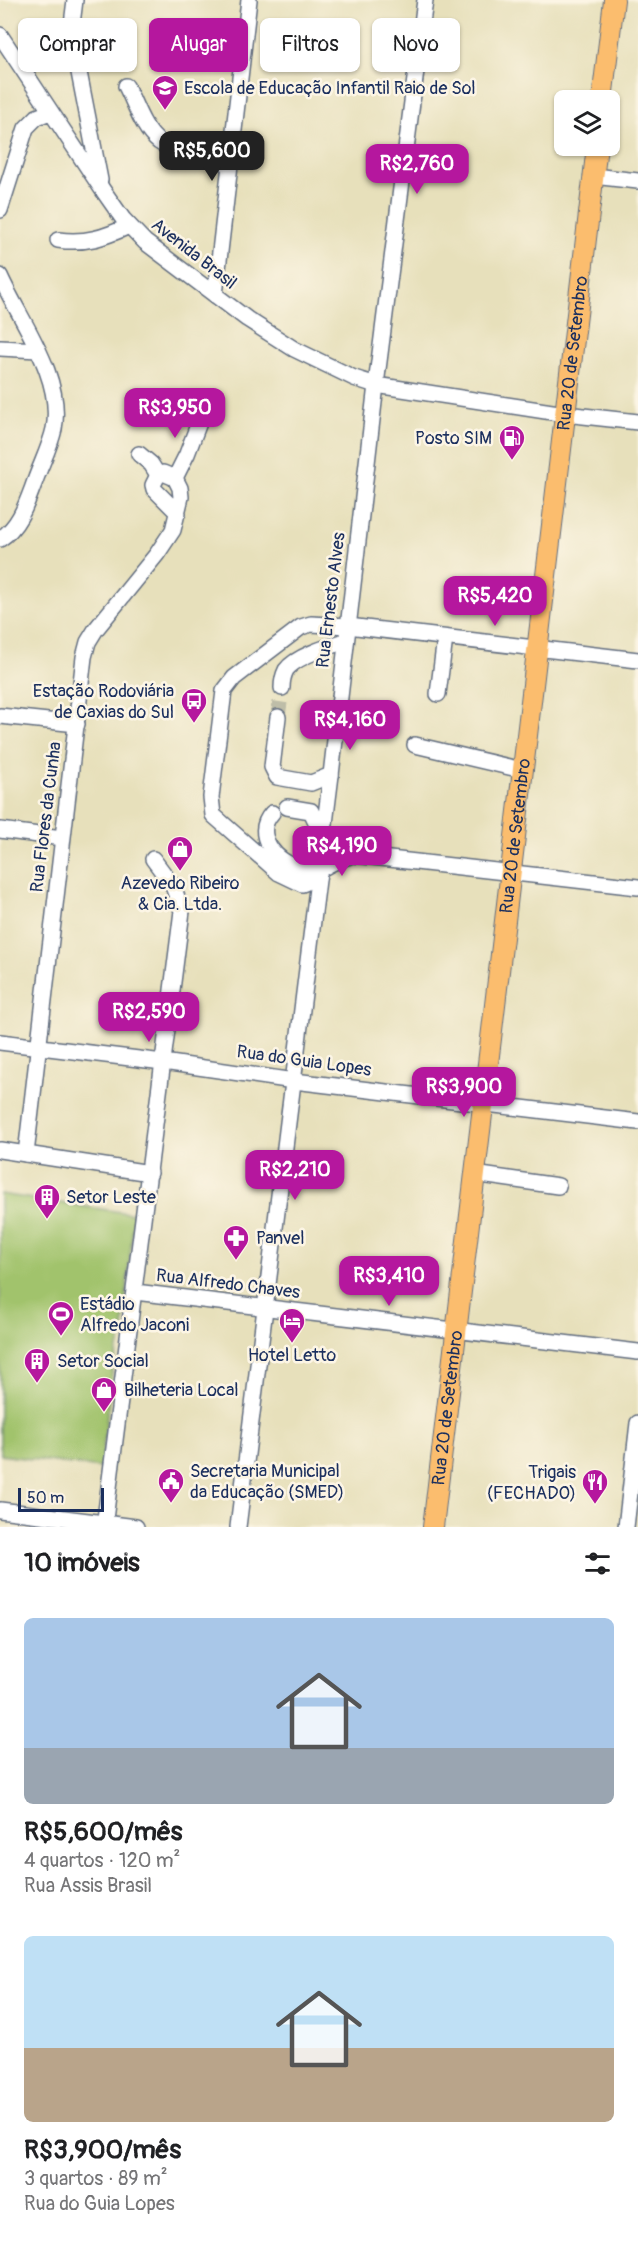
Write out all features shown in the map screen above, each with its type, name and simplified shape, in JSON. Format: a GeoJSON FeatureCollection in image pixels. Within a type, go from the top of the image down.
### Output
{"type":"FeatureCollection","features":[{"type":"Feature","properties":{"kind":"main road"},"geometry":{"type":"LineString","coordinates":[[603,90],[614,0]]}},
{"type":"Feature","properties":{"kind":"main road","name":"Rua 20 de Setembro"},"geometry":{"type":"LineString","coordinates":[[433,1527],[596,156]]}},
{"type":"Feature","properties":{"kind":"street"},"geometry":{"type":"LineString","coordinates":[[75,0],[72,24],[76,57],[102,189]]}},
{"type":"Feature","properties":{"kind":"street"},"geometry":{"type":"LineString","coordinates":[[215,295],[249,0]]}},
{"type":"Feature","properties":{"kind":"street","name":"Rua Ernesto Alves"},"geometry":{"type":"LineString","coordinates":[[238,1527],[331,775],[376,385],[425,0]]}},
{"type":"Feature","properties":{"kind":"street","name":"Avenida Brasil"},"geometry":{"type":"LineString","coordinates":[[0,35],[129,226],[158,253],[294,349],[354,378],[376,385],[565,414],[638,422]]}},
{"type":"Feature","properties":{"kind":"street"},"geometry":{"type":"LineString","coordinates":[[126,86],[148,130],[159,142],[185,152],[231,162]]}},
{"type":"Feature","properties":{"kind":"street"},"geometry":{"type":"LineString","coordinates":[[0,210],[26,128],[37,117],[50,112]]}},
{"type":"Feature","properties":{"kind":"street"},"geometry":{"type":"LineString","coordinates":[[593,177],[638,181]]}},
{"type":"Feature","properties":{"kind":"street"},"geometry":{"type":"LineString","coordinates":[[58,240],[83,242],[129,226]]}},
{"type":"Feature","properties":{"kind":"street"},"geometry":{"type":"LineString","coordinates":[[0,276],[14,308],[25,323],[38,350],[54,398],[56,413],[53,431],[26,505],[11,530],[0,539]]}},
{"type":"Feature","properties":{"kind":"street"},"geometry":{"type":"LineString","coordinates":[[0,348],[38,350]]}},
{"type":"Feature","properties":{"kind":"street"},"geometry":{"type":"LineString","coordinates":[[178,513],[154,489],[153,485],[158,475],[163,473],[175,478],[187,454],[202,412]]}},
{"type":"Feature","properties":{"kind":"street"},"geometry":{"type":"LineString","coordinates":[[139,454],[151,464],[158,475]]}},
{"type":"Feature","properties":{"kind":"street","name":"Rua Flores da Cunha"},"geometry":{"type":"LineString","coordinates":[[26,1154],[84,657],[88,642],[96,629],[157,554],[173,530],[178,513],[180,488],[175,478]]}},
{"type":"Feature","properties":{"kind":"street"},"geometry":{"type":"LineString","coordinates":[[638,660],[445,638],[347,634],[311,624],[300,627],[234,678],[224,691],[211,797],[213,815],[279,873],[295,882],[309,882],[319,871],[342,858],[354,855],[638,887]]}},
{"type":"Feature","properties":{"kind":"street"},"geometry":{"type":"LineString","coordinates":[[282,688],[283,678],[292,664],[347,634]]}},
{"type":"Feature","properties":{"kind":"street"},"geometry":{"type":"LineString","coordinates":[[438,694],[445,638]]}},
{"type":"Feature","properties":{"kind":"street"},"geometry":{"type":"LineString","coordinates":[[0,716],[77,724]]}},
{"type":"Feature","properties":{"kind":"street"},"geometry":{"type":"LineString","coordinates":[[278,717],[272,766],[277,777],[311,783],[331,775]]}},
{"type":"Feature","properties":{"kind":"street"},"geometry":{"type":"LineString","coordinates":[[415,745],[522,770]]}},
{"type":"Feature","properties":{"kind":"street"},"geometry":{"type":"LineString","coordinates":[[287,807],[311,811],[323,837],[354,855]]}},
{"type":"Feature","properties":{"kind":"street"},"geometry":{"type":"LineString","coordinates":[[272,813],[265,825],[265,840],[268,847],[296,867],[319,871]]}},
{"type":"Feature","properties":{"kind":"street"},"geometry":{"type":"LineString","coordinates":[[0,831],[62,838]]}},
{"type":"Feature","properties":{"kind":"street"},"geometry":{"type":"LineString","coordinates":[[105,1525],[182,911],[173,886],[153,859]]}},
{"type":"Feature","properties":{"kind":"street","name":"Rua do Guia Lopes"},"geometry":{"type":"LineString","coordinates":[[0,1042],[294,1081],[638,1122]]}},
{"type":"Feature","properties":{"kind":"street"},"geometry":{"type":"LineString","coordinates":[[0,1150],[150,1173]]}},
{"type":"Feature","properties":{"kind":"street"},"geometry":{"type":"LineString","coordinates":[[474,1174],[558,1186]]}},
{"type":"Feature","properties":{"kind":"street","name":"Rua Alfredo Chaves"},"geometry":{"type":"LineString","coordinates":[[135,1293],[638,1353]]}},
{"type":"Feature","properties":{"kind":"street"},"geometry":{"type":"LineString","coordinates":[[626,1527],[638,1422]]}},
{"type":"Feature","properties":{"kind":"street"},"geometry":{"type":"LineString","coordinates":[[0,1510],[105,1525],[136,1527]]}},
{"type":"Feature","properties":{"kind":"green space","name":"Estádio Alfredo Jaconi"},"geometry":{"type":"Polygon","coordinates":[[[0,1194],[134,1214],[123,1329],[112,1373],[101,1468],[0,1455],[0,1194]]]}},
{"type":"Feature","properties":{"kind":"tunnel"},"geometry":{"type":"LineString","coordinates":[[278,717],[282,688]]}},
{"type":"Feature","properties":{"kind":"place","name":"Escola de Educação Infantil Raio de Sol"},"geometry":{"type":"Point","coordinates":[165,111]}},
{"type":"Feature","properties":{"kind":"place","name":"Posto SIM"},"geometry":{"type":"Point","coordinates":[512,461]}},
{"type":"Feature","properties":{"kind":"place","name":"Estação Rodoviária de Caxias do Sul"},"geometry":{"type":"Point","coordinates":[194,724]}},
{"type":"Feature","properties":{"kind":"place","name":"Azevedo Ribeiro & Cia. Ltda."},"geometry":{"type":"Point","coordinates":[180,872]}},
{"type":"Feature","properties":{"kind":"place","name":"Setor Leste"},"geometry":{"type":"Point","coordinates":[47,1220]}},
{"type":"Feature","properties":{"kind":"place","name":"Panvel"},"geometry":{"type":"Point","coordinates":[236,1261]}},
{"type":"Feature","properties":{"kind":"place","name":"Estádio Alfredo Jaconi"},"geometry":{"type":"Point","coordinates":[61,1337]}},
{"type":"Feature","properties":{"kind":"place","name":"Hotel Letto"},"geometry":{"type":"Point","coordinates":[292,1344]}},
{"type":"Feature","properties":{"kind":"place","name":"Setor Social"},"geometry":{"type":"Point","coordinates":[37,1384]}},
{"type":"Feature","properties":{"kind":"place","name":"Bilheteria Local"},"geometry":{"type":"Point","coordinates":[104,1413]}},
{"type":"Feature","properties":{"kind":"place","name":"Secretaria Municipal da Educação (SMED)"},"geometry":{"type":"Point","coordinates":[171,1504]}},
{"type":"Feature","properties":{"kind":"place","name":"Trigais (FECHADO)"},"geometry":{"type":"Point","coordinates":[595,1505]}}]}
